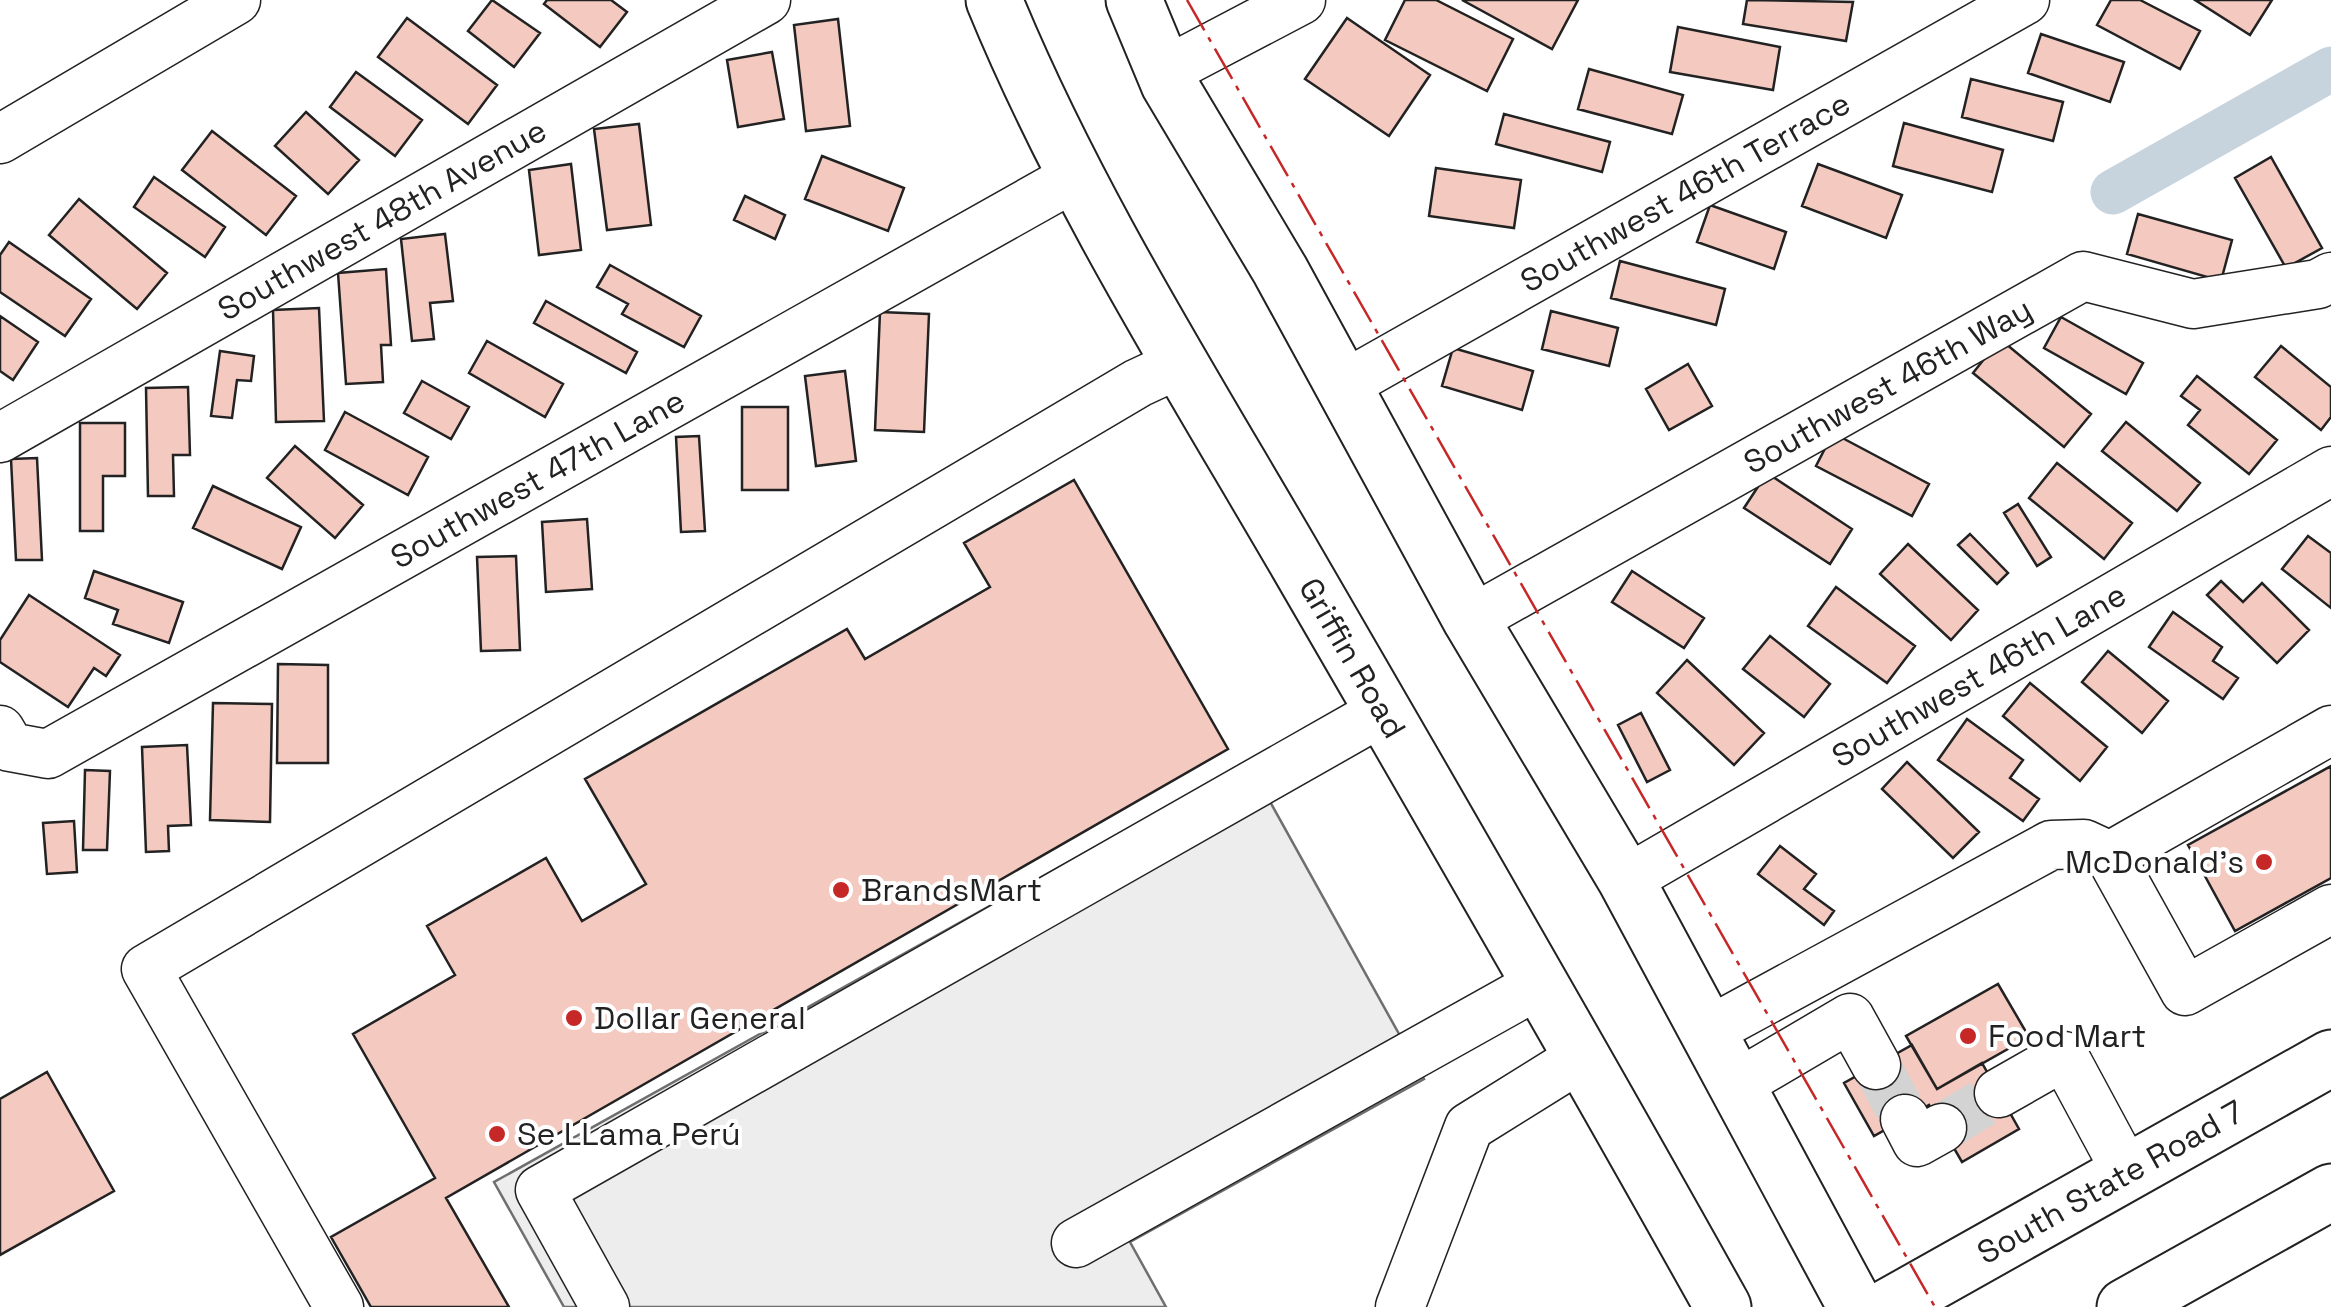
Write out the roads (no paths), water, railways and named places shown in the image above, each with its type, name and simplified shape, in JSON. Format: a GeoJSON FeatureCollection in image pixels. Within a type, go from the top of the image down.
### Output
{"type":"FeatureCollection","features":[{"type":"Feature","properties":{"kind":"main road","name":"Griffin Road"},"geometry":{"type":"LineString","coordinates":[[994,0],[1078,174],[1181,363],[1584,1056],[1723,1307]]}},
{"type":"Feature","properties":{"kind":"main road"},"geometry":{"type":"LineString","coordinates":[[1134,0],[1164,72],[1344,384],[1472,620],[1626,880],[1856,1307]]}},
{"type":"Feature","properties":{"kind":"main road","name":"South State Road 7"},"geometry":{"type":"LineString","coordinates":[[1888,1307],[2331,1058]]}},
{"type":"Feature","properties":{"kind":"main road"},"geometry":{"type":"LineString","coordinates":[[2125,1307],[2331,1192]]}},
{"type":"Feature","properties":{"kind":"street"},"geometry":{"type":"LineString","coordinates":[[0,140],[236,0]]}},
{"type":"Feature","properties":{"kind":"street","name":"Southwest 48th Avenue"},"geometry":{"type":"LineString","coordinates":[[0,438],[766,0]]}},
{"type":"Feature","properties":{"kind":"street"},"geometry":{"type":"LineString","coordinates":[[1164,72],[1300,0]]}},
{"type":"Feature","properties":{"kind":"street","name":"Southwest 46th Terrace"},"geometry":{"type":"LineString","coordinates":[[1344,384],[2025,0]]}},
{"type":"Feature","properties":{"kind":"street","name":"Southwest 47th Lane"},"geometry":{"type":"LineString","coordinates":[[0,730],[10,747],[48,754],[1078,174]]}},
{"type":"Feature","properties":{"kind":"street","name":"Southwest 46th Way"},"geometry":{"type":"LineString","coordinates":[[1472,620],[2082,276],[2193,304],[2318,284],[2331,276]]}},
{"type":"Feature","properties":{"kind":"street"},"geometry":{"type":"LineString","coordinates":[[338,1307],[146,969],[1121,393],[1181,363]]}},
{"type":"Feature","properties":{"kind":"street","name":"Southwest 46th Lane"},"geometry":{"type":"LineString","coordinates":[[1626,880],[2331,471]]}},
{"type":"Feature","properties":{"kind":"street"},"geometry":{"type":"LineString","coordinates":[[605,1307],[540,1190],[1384,711]]}},
{"type":"Feature","properties":{"kind":"street"},"geometry":{"type":"LineString","coordinates":[[2110,856],[2331,730]]}},
{"type":"Feature","properties":{"kind":"street"},"geometry":{"type":"LineString","coordinates":[[1707,1032],[2051,846],[2084,844],[2110,856],[2185,991],[2331,909]]}},
{"type":"Feature","properties":{"kind":"street"},"geometry":{"type":"LineString","coordinates":[[1076,1243],[1541,984]]}},
{"type":"Feature","properties":{"kind":"street"},"geometry":{"type":"LineString","coordinates":[[1736,1086],[1850,1018],[1876,1065]]}},
{"type":"Feature","properties":{"kind":"street"},"geometry":{"type":"LineString","coordinates":[[1400,1307],[1469,1127],[1584,1056]]}},
{"type":"Feature","properties":{"kind":"street"},"geometry":{"type":"LineString","coordinates":[[1999,1093],[2064,1056],[2127,1173]]}},
{"type":"Feature","properties":{"kind":"waterway"},"geometry":{"type":"LineString","coordinates":[[2113,192],[2331,69]]}},
{"type":"Feature","properties":{"kind":"tunnel"},"geometry":{"type":"LineString","coordinates":[[1876,1065],[1905,1119]]}},
{"type":"Feature","properties":{"kind":"tunnel"},"geometry":{"type":"LineString","coordinates":[[1942,1128],[1999,1093]]}},
{"type":"Feature","properties":{"kind":"place","name":"McDonald's"},"geometry":{"type":"Point","coordinates":[2264,862]}},
{"type":"Feature","properties":{"kind":"place","name":"BrandsMart"},"geometry":{"type":"Point","coordinates":[841,890]}},
{"type":"Feature","properties":{"kind":"place","name":"Dollar General"},"geometry":{"type":"Point","coordinates":[574,1018]}},
{"type":"Feature","properties":{"kind":"place","name":"Food Mart"},"geometry":{"type":"Point","coordinates":[1968,1036]}},
{"type":"Feature","properties":{"kind":"place","name":"Se LLama Perú"},"geometry":{"type":"Point","coordinates":[497,1134]}}]}
